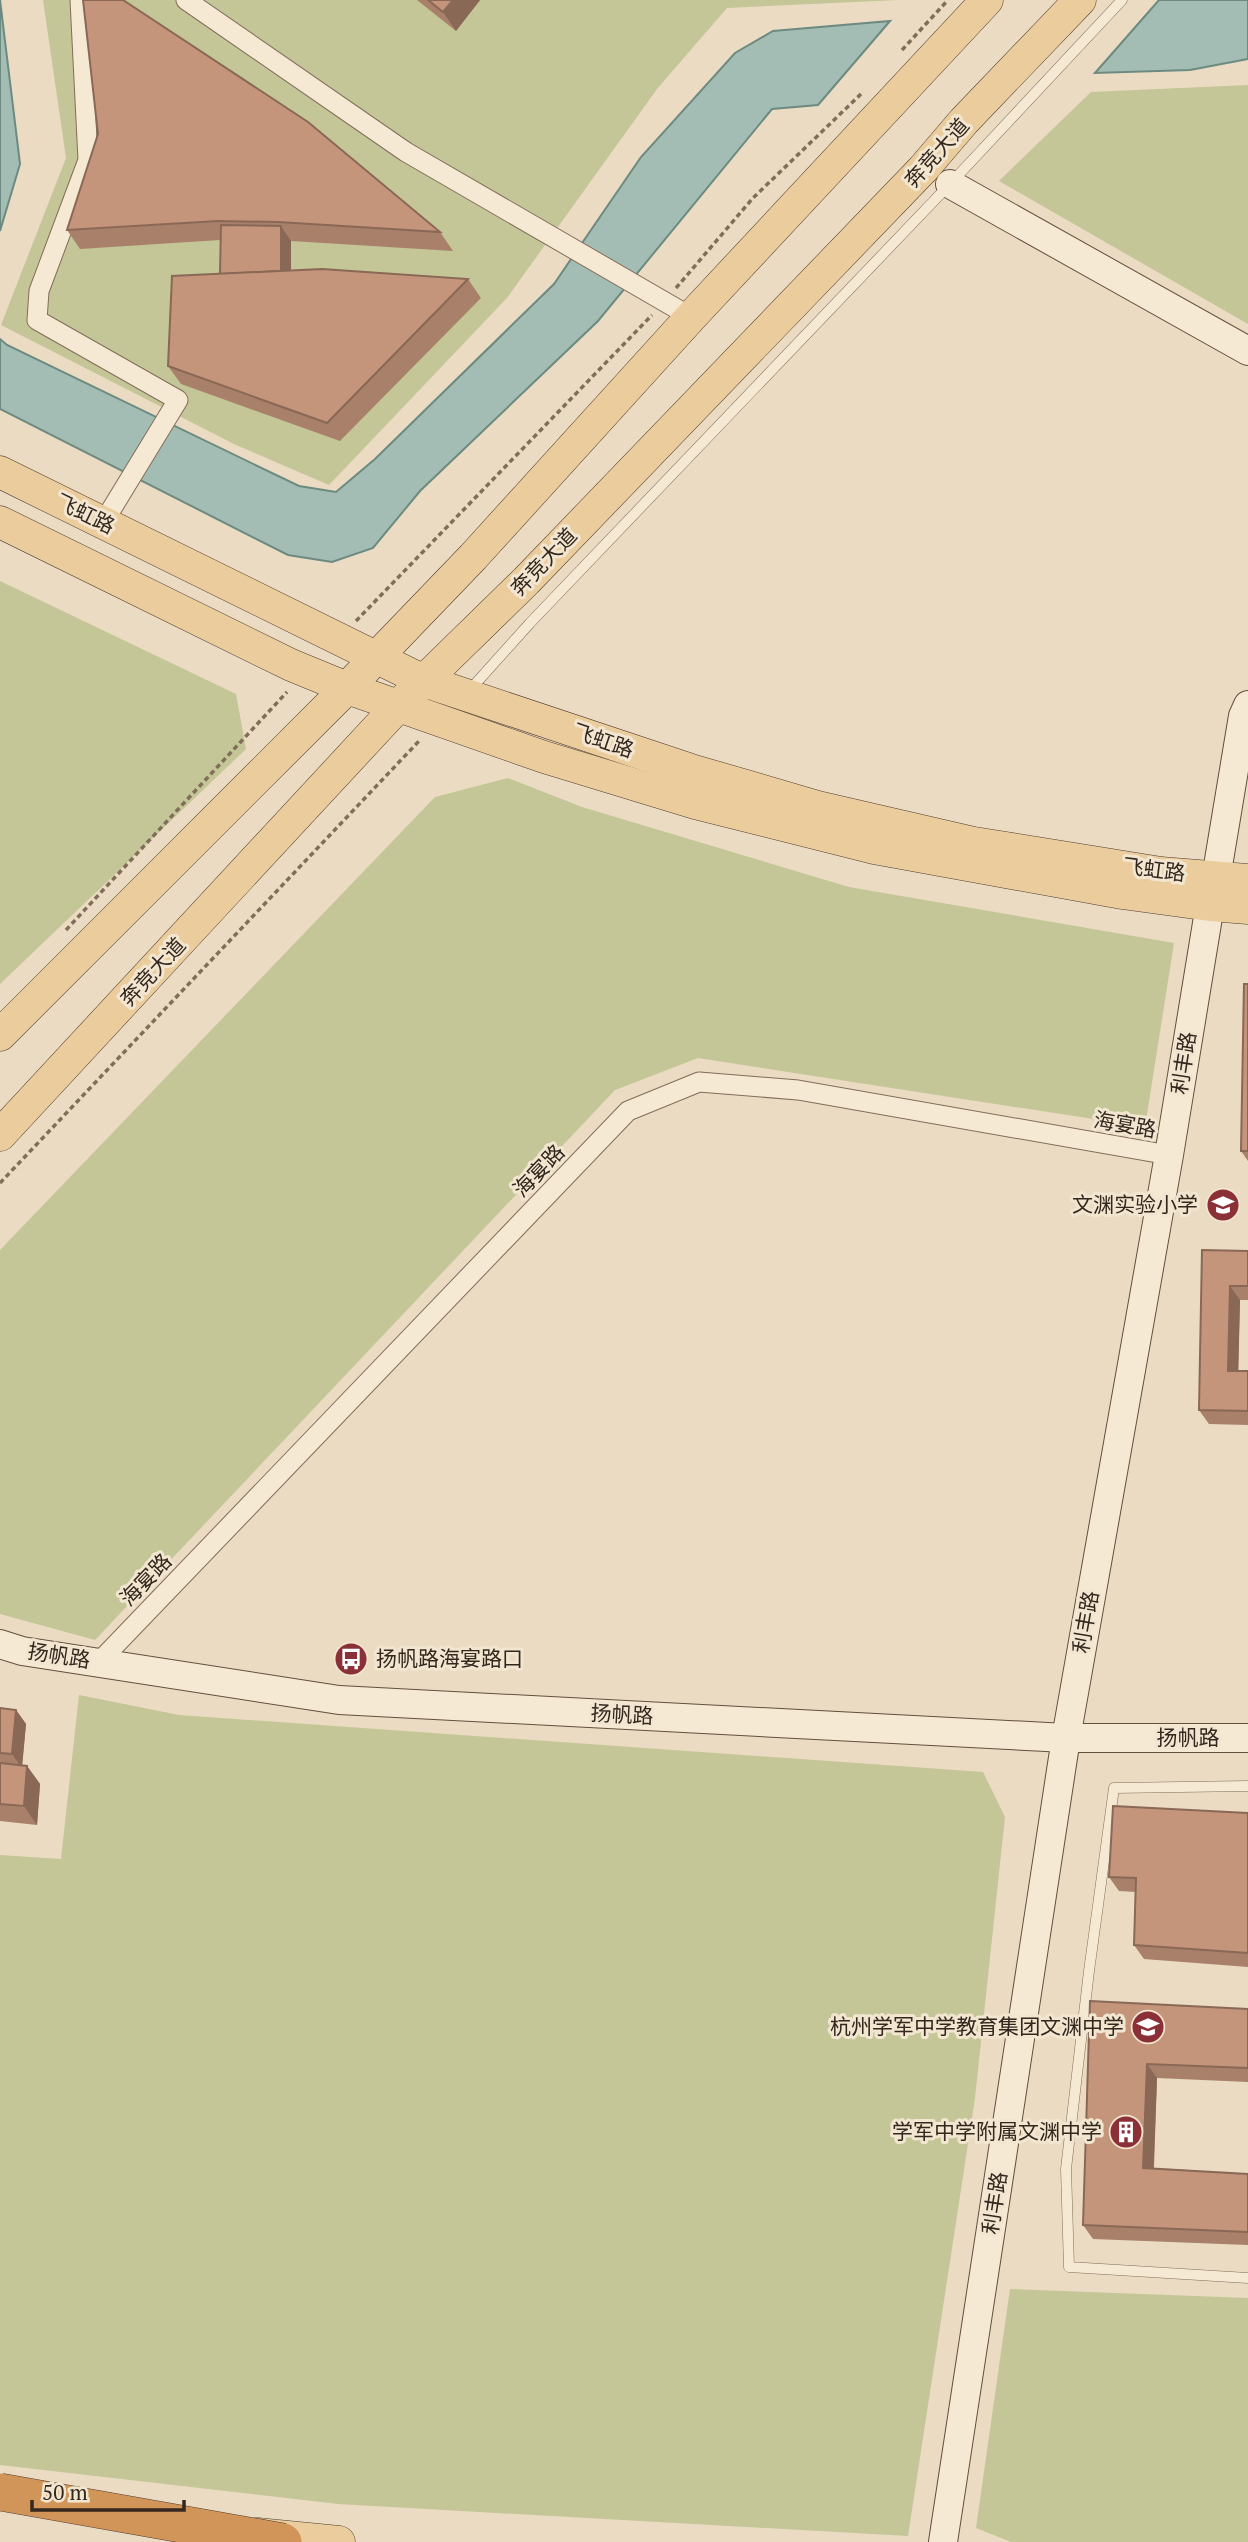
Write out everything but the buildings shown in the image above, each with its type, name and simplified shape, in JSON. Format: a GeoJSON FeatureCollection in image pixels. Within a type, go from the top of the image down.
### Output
{"type":"FeatureCollection","features":[{"type":"Feature","properties":{"kind":"highway"},"geometry":{"type":"LineString","coordinates":[[0,2492],[284,2542]]}},
{"type":"Feature","properties":{"kind":"main road"},"geometry":{"type":"LineString","coordinates":[[0,1035],[347,688],[473,557],[691,317],[987,0]]}},
{"type":"Feature","properties":{"kind":"main road","name":"奔竞大道"},"geometry":{"type":"LineString","coordinates":[[5,1130],[399,705],[594,511],[923,169],[964,121],[1080,0]]}},
{"type":"Feature","properties":{"kind":"main road","name":"飞虹路"},"geometry":{"type":"LineString","coordinates":[[0,472],[424,681],[691,770],[818,807],[974,843],[1161,873],[1248,908]]}},
{"type":"Feature","properties":{"kind":"main road","name":"飞虹路"},"geometry":{"type":"LineString","coordinates":[[0,523],[347,688],[544,757],[695,803],[874,848],[1122,893],[1213,892],[1248,880]]}},
{"type":"Feature","properties":{"kind":"main road"},"geometry":{"type":"LineString","coordinates":[[0,2506],[339,2542]]}},
{"type":"Feature","properties":{"kind":"street"},"geometry":{"type":"LineString","coordinates":[[80,0],[88,160],[39,291],[37,320],[178,400],[103,523]]}},
{"type":"Feature","properties":{"kind":"street"},"geometry":{"type":"LineString","coordinates":[[186,0],[406,152],[691,317]]}},
{"type":"Feature","properties":{"kind":"street"},"geometry":{"type":"LineString","coordinates":[[950,184],[1248,351]]}},
{"type":"Feature","properties":{"kind":"street","name":"利丰路"},"geometry":{"type":"LineString","coordinates":[[943,2542],[1066,1738],[1248,705]]}},
{"type":"Feature","properties":{"kind":"street","name":"海宴路"},"geometry":{"type":"LineString","coordinates":[[99,1662],[628,1111],[699,1082],[798,1090],[1169,1155]]}},
{"type":"Feature","properties":{"kind":"street","name":"扬帆路"},"geometry":{"type":"LineString","coordinates":[[0,1644],[22,1651],[339,1700],[1066,1738],[1248,1738]]}},
{"type":"Feature","properties":{"kind":"lane"},"geometry":{"type":"LineString","coordinates":[[466,695],[530,623],[1122,0]]}},
{"type":"Feature","properties":{"kind":"lane"},"geometry":{"type":"LineString","coordinates":[[1248,1786],[1114,1788],[1066,2169],[1069,2267],[1248,2278]]}},
{"type":"Feature","properties":{"kind":"path"},"geometry":{"type":"LineString","coordinates":[[894,59],[948,0]]}},
{"type":"Feature","properties":{"kind":"path"},"geometry":{"type":"LineString","coordinates":[[339,639],[665,301],[753,198],[867,88]]}},
{"type":"Feature","properties":{"kind":"path"},"geometry":{"type":"LineString","coordinates":[[65,931],[307,671]]}},
{"type":"Feature","properties":{"kind":"path"},"geometry":{"type":"LineString","coordinates":[[0,1183],[439,719]]}},
{"type":"Feature","properties":{"kind":"green space"},"geometry":{"type":"Polygon","coordinates":[[[43,0],[899,0],[727,8],[657,89],[507,298],[329,485],[234,444],[1,325],[66,158],[43,0]]]}},
{"type":"Feature","properties":{"kind":"green space"},"geometry":{"type":"Polygon","coordinates":[[[1248,85],[1248,324],[999,181],[1091,92],[1248,85]]]}},
{"type":"Feature","properties":{"kind":"green space"},"geometry":{"type":"Polygon","coordinates":[[[0,581],[236,694],[246,749],[0,984],[0,581]]]}},
{"type":"Feature","properties":{"kind":"green space"},"geometry":{"type":"Polygon","coordinates":[[[508,778],[582,807],[849,887],[1174,943],[1145,1127],[698,1058],[615,1090],[95,1640],[0,1614],[0,1250],[435,797],[508,778]]]}},
{"type":"Feature","properties":{"kind":"green space"},"geometry":{"type":"Polygon","coordinates":[[[79,1695],[179,1715],[983,1772],[1005,1817],[975,2098],[908,2536],[338,2504],[0,2465],[0,1855],[61,1859],[79,1695]]]}},
{"type":"Feature","properties":{"kind":"green space"},"geometry":{"type":"Polygon","coordinates":[[[1010,2289],[1248,2298],[1248,2542],[1011,2542],[976,2528],[1010,2289]]]}},
{"type":"Feature","properties":{"kind":"water"},"geometry":{"type":"Polygon","coordinates":[[[0,0],[20,164],[0,231],[0,0]]]}},
{"type":"Feature","properties":{"kind":"water"},"geometry":{"type":"Polygon","coordinates":[[[1159,0],[1248,0],[1248,59],[1190,70],[1095,73],[1159,0]]]}},
{"type":"Feature","properties":{"kind":"water"},"geometry":{"type":"Polygon","coordinates":[[[890,21],[818,105],[772,109],[598,321],[420,491],[373,548],[332,562],[288,555],[0,409],[0,339],[7,345],[299,486],[336,492],[375,459],[554,284],[641,157],[735,53],[773,31],[890,21]]]}},
{"type":"Feature","properties":{"kind":"place","name":"文渊实验小学"},"geometry":{"type":"Point","coordinates":[1223,1205]}},
{"type":"Feature","properties":{"kind":"place","name":"扬帆路海宴路口"},"geometry":{"type":"Point","coordinates":[351,1659]}},
{"type":"Feature","properties":{"kind":"place","name":"杭州学军中学教育集团文渊中学"},"geometry":{"type":"Point","coordinates":[1148,2027]}},
{"type":"Feature","properties":{"kind":"place","name":"学军中学附属文渊中学"},"geometry":{"type":"Point","coordinates":[1126,2132]}}]}
